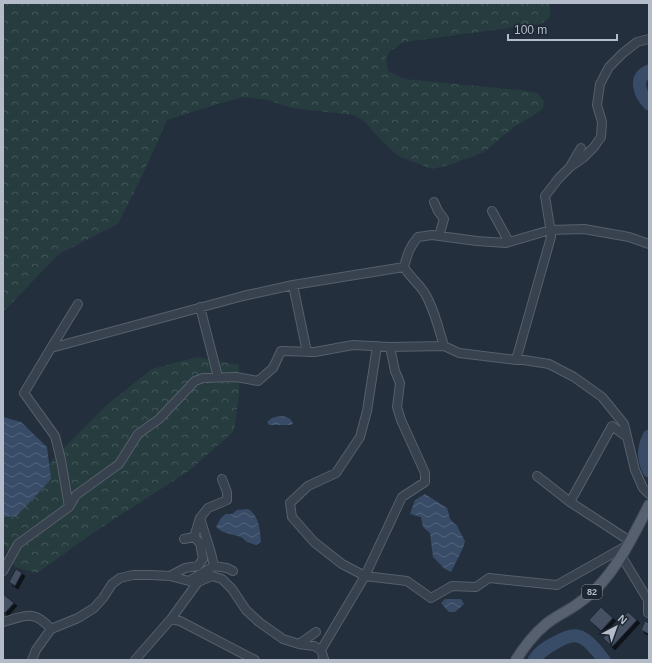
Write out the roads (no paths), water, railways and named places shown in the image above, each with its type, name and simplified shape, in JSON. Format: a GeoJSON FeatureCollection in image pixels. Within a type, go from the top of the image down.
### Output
{"type":"FeatureCollection","features":[{"type":"Feature","properties":{"kind":"main road","name":"82"},"geometry":{"type":"LineString","coordinates":[[516,660],[523,648],[534,635],[546,624],[576,605],[596,588],[613,569],[622,557],[649,505]]}},
{"type":"Feature","properties":{"kind":"street"},"geometry":{"type":"LineString","coordinates":[[516,360],[552,234],[550,230],[545,196],[559,178],[594,148],[602,137],[602,122],[598,105],[600,84],[609,67],[637,42],[649,39]]}},
{"type":"Feature","properties":{"kind":"street"},"geometry":{"type":"LineString","coordinates":[[570,167],[581,148]]}},
{"type":"Feature","properties":{"kind":"street"},"geometry":{"type":"LineString","coordinates":[[434,202],[444,219],[439,236]]}},
{"type":"Feature","properties":{"kind":"street"},"geometry":{"type":"LineString","coordinates":[[492,211],[509,242]]}},
{"type":"Feature","properties":{"kind":"street"},"geometry":{"type":"LineString","coordinates":[[444,346],[432,309],[423,291],[404,267],[412,243],[418,237],[439,236],[477,242],[506,243],[550,230],[584,229],[629,237],[649,244]]}},
{"type":"Feature","properties":{"kind":"street"},"geometry":{"type":"LineString","coordinates":[[52,348],[243,296],[293,285],[404,267]]}},
{"type":"Feature","properties":{"kind":"street"},"geometry":{"type":"LineString","coordinates":[[293,285],[307,352]]}},
{"type":"Feature","properties":{"kind":"street"},"geometry":{"type":"LineString","coordinates":[[69,507],[56,436],[24,392],[78,304]]}},
{"type":"Feature","properties":{"kind":"street"},"geometry":{"type":"LineString","coordinates":[[200,307],[218,377]]}},
{"type":"Feature","properties":{"kind":"street"},"geometry":{"type":"LineString","coordinates":[[3,571],[18,544],[69,507],[76,495],[119,464],[138,434],[159,419],[196,381],[203,378],[218,377],[236,377],[258,381],[273,368],[281,351],[314,352],[353,346],[444,346],[459,353],[548,364],[574,377],[602,397],[624,424],[635,470],[643,488],[649,494]]}},
{"type":"Feature","properties":{"kind":"street"},"geometry":{"type":"LineString","coordinates":[[376,346],[367,411],[360,437],[336,474],[308,486],[290,503],[292,517],[314,542],[342,564],[365,576],[407,581],[431,598],[452,586],[476,587],[489,578],[557,585],[629,543],[570,502],[537,476]]}},
{"type":"Feature","properties":{"kind":"street"},"geometry":{"type":"LineString","coordinates":[[321,650],[365,576],[402,497],[425,482],[425,474],[401,420],[397,407],[400,383],[395,371],[390,347]]}},
{"type":"Feature","properties":{"kind":"street"},"geometry":{"type":"LineString","coordinates":[[570,502],[612,426],[628,437]]}},
{"type":"Feature","properties":{"kind":"street"},"geometry":{"type":"LineString","coordinates":[[194,537],[200,518],[208,508],[227,500],[227,492],[222,479]]}},
{"type":"Feature","properties":{"kind":"street"},"geometry":{"type":"LineString","coordinates":[[200,518],[214,566]]}},
{"type":"Feature","properties":{"kind":"street"},"geometry":{"type":"LineString","coordinates":[[184,539],[194,537]]}},
{"type":"Feature","properties":{"kind":"street"},"geometry":{"type":"LineString","coordinates":[[170,576],[185,568],[198,566],[203,559],[200,543],[194,537]]}},
{"type":"Feature","properties":{"kind":"street"},"geometry":{"type":"LineString","coordinates":[[622,557],[648,600],[648,613]]}},
{"type":"Feature","properties":{"kind":"street"},"geometry":{"type":"LineString","coordinates":[[189,581],[214,566],[227,568],[233,571]]}},
{"type":"Feature","properties":{"kind":"street"},"geometry":{"type":"LineString","coordinates":[[32,660],[36,650],[51,629],[78,618],[94,608],[104,598],[112,584],[120,578],[133,575],[151,574],[170,576],[198,582],[212,576],[222,578],[232,589],[246,610],[259,622],[283,638],[299,644],[314,646],[321,650],[324,659],[322,660]]}},
{"type":"Feature","properties":{"kind":"street"},"geometry":{"type":"LineString","coordinates":[[135,660],[172,619],[198,582]]}},
{"type":"Feature","properties":{"kind":"street"},"geometry":{"type":"LineString","coordinates":[[3,622],[29,615],[42,619],[51,629]]}},
{"type":"Feature","properties":{"kind":"street"},"geometry":{"type":"LineString","coordinates":[[172,619],[180,621],[255,660]]}},
{"type":"Feature","properties":{"kind":"street"},"geometry":{"type":"LineString","coordinates":[[299,644],[316,632]]}},
{"type":"Feature","properties":{"kind":"water"},"geometry":{"type":"Polygon","coordinates":[[[279,416],[288,417],[293,424],[269,425],[267,422],[272,418],[279,416]]]}},
{"type":"Feature","properties":{"kind":"water"},"geometry":{"type":"Polygon","coordinates":[[[3,417],[21,422],[47,447],[51,479],[16,516],[3,517],[3,417]]]}},
{"type":"Feature","properties":{"kind":"water"},"geometry":{"type":"Polygon","coordinates":[[[425,494],[447,508],[450,519],[457,526],[465,541],[451,572],[445,569],[433,557],[430,533],[423,527],[421,517],[410,514],[415,500],[425,494]]]}},
{"type":"Feature","properties":{"kind":"water"},"geometry":{"type":"Polygon","coordinates":[[[248,509],[255,515],[259,528],[261,542],[256,545],[247,542],[241,537],[223,532],[216,527],[221,518],[226,514],[232,514],[237,510],[248,509]]]}},
{"type":"Feature","properties":{"kind":"water"},"geometry":{"type":"Polygon","coordinates":[[[445,599],[461,599],[464,604],[455,612],[449,612],[441,603],[445,599]]]}},
{"type":"Feature","properties":{"kind":"waterway"},"geometry":{"type":"LineString","coordinates":[[649,71],[644,74],[640,82],[643,96],[649,104]]}},
{"type":"Feature","properties":{"kind":"waterway"},"geometry":{"type":"LineString","coordinates":[[649,436],[644,454],[649,471]]}},
{"type":"Feature","properties":{"kind":"waterway"},"geometry":{"type":"LineString","coordinates":[[534,660],[540,652],[560,640],[571,636],[581,637],[586,640],[604,660]]}}]}
